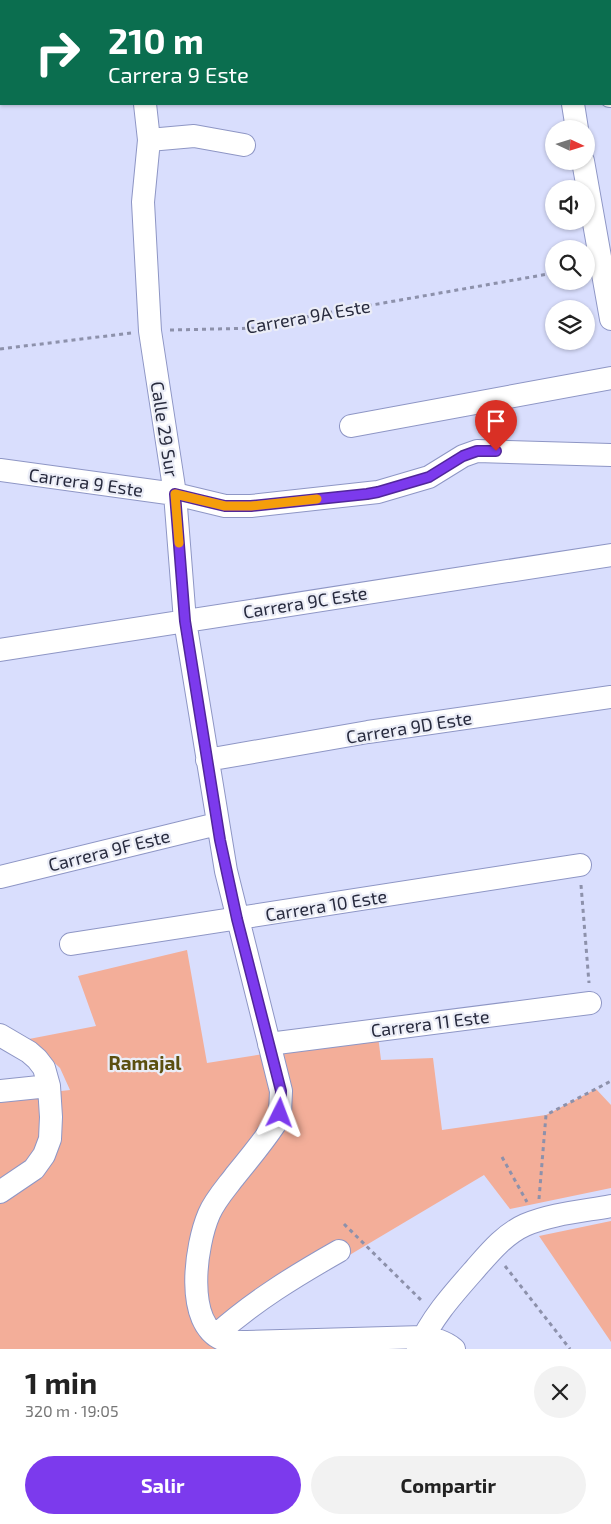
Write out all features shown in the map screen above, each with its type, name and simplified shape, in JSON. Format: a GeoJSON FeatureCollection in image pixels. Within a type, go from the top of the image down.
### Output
{"type":"FeatureCollection","features":[{"type":"Feature","properties":{"kind":"street","name":"Calle 29 Sur"},"geometry":{"type":"LineString","coordinates":[[145,105],[149,140],[143,202],[150,331],[175,494],[185,621],[217,824],[237,919],[281,1091],[280,1113],[265,1138],[221,1194],[209,1214],[202,1237],[196,1281],[197,1302],[202,1319],[218,1341]]}},
{"type":"Feature","properties":{"kind":"street"},"geometry":{"type":"LineString","coordinates":[[572,105],[575,120]]}},
{"type":"Feature","properties":{"kind":"street"},"geometry":{"type":"LineString","coordinates":[[149,140],[194,136],[244,144]]}},
{"type":"Feature","properties":{"kind":"street"},"geometry":{"type":"LineString","coordinates":[[585,170],[606,264],[611,319]]}},
{"type":"Feature","properties":{"kind":"street"},"geometry":{"type":"LineString","coordinates":[[351,426],[611,378]]}},
{"type":"Feature","properties":{"kind":"street","name":"Carrera 9 Este"},"geometry":{"type":"LineString","coordinates":[[0,470],[175,494],[225,506],[251,506],[378,492],[429,477],[463,456],[477,451],[611,455]]}},
{"type":"Feature","properties":{"kind":"street","name":"Carrera 9C Este"},"geometry":{"type":"LineString","coordinates":[[0,650],[611,556]]}},
{"type":"Feature","properties":{"kind":"street","name":"Carrera 9D Este"},"geometry":{"type":"LineString","coordinates":[[207,760],[368,732],[611,697]]}},
{"type":"Feature","properties":{"kind":"street","name":"Carrera 9F Este"},"geometry":{"type":"LineString","coordinates":[[0,877],[217,824]]}},
{"type":"Feature","properties":{"kind":"street","name":"Carrera 10 Este"},"geometry":{"type":"LineString","coordinates":[[71,944],[580,865]]}},
{"type":"Feature","properties":{"kind":"street","name":"Carrera 11 Este"},"geometry":{"type":"LineString","coordinates":[[269,1044],[590,1002]]}},
{"type":"Feature","properties":{"kind":"street"},"geometry":{"type":"LineString","coordinates":[[0,1036],[29,1052],[44,1068],[49,1086],[51,1118],[50,1138],[44,1155],[34,1169],[0,1192]]}},
{"type":"Feature","properties":{"kind":"street"},"geometry":{"type":"LineString","coordinates":[[0,1091],[49,1086]]}},
{"type":"Feature","properties":{"kind":"street"},"geometry":{"type":"LineString","coordinates":[[421,1343],[446,1302],[492,1250],[523,1226],[537,1220],[611,1206]]}},
{"type":"Feature","properties":{"kind":"street"},"geometry":{"type":"LineString","coordinates":[[218,1341],[237,1316],[280,1285],[339,1250]]}},
{"type":"Feature","properties":{"kind":"street"},"geometry":{"type":"LineString","coordinates":[[218,1341],[421,1343],[436,1339],[445,1342],[454,1349]]}},
{"type":"Feature","properties":{"kind":"path","name":"Carrera 9A Este"},"geometry":{"type":"LineString","coordinates":[[0,349],[150,331],[261,328],[314,315],[545,275]]}},
{"type":"Feature","properties":{"kind":"path"},"geometry":{"type":"LineString","coordinates":[[580,865],[590,1002]]}},
{"type":"Feature","properties":{"kind":"path"},"geometry":{"type":"LineString","coordinates":[[537,1220],[546,1116],[611,1081]]}},
{"type":"Feature","properties":{"kind":"path"},"geometry":{"type":"LineString","coordinates":[[502,1157],[537,1220]]}},
{"type":"Feature","properties":{"kind":"path"},"geometry":{"type":"LineString","coordinates":[[344,1224],[437,1316]]}},
{"type":"Feature","properties":{"kind":"path"},"geometry":{"type":"LineString","coordinates":[[492,1250],[570,1349]]}},
{"type":"Feature","properties":{"kind":"shaded area"},"geometry":{"type":"Polygon","coordinates":[[[187,950],[207,1063],[378,1036],[381,1060],[433,1058],[442,1130],[546,1115],[596,1089],[611,1105],[611,1188],[510,1209],[484,1175],[232,1325],[215,1349],[0,1349],[0,1098],[70,1090],[60,1068],[29,1039],[96,1026],[78,976],[187,950]]]}},
{"type":"Feature","properties":{"kind":"shaded area"},"geometry":{"type":"Polygon","coordinates":[[[611,1221],[611,1342],[539,1236],[611,1221]]]}},
{"type":"Feature","properties":{"kind":"slow traffic"},"geometry":{"type":"LineString","coordinates":[[179,543],[175,494],[225,506],[251,506],[317,499]]}},
{"type":"Feature","properties":{"kind":"district","name":"Ramajal"},"geometry":{"type":"Point","coordinates":[145,1062]}},
{"type":"Feature","properties":{"kind":"route"},"geometry":{"type":"LineString","coordinates":[[280,1113],[281,1091],[237,919],[217,824],[185,621],[175,494],[225,506],[251,506],[367,494],[429,477],[463,456],[477,451],[496,451]]}}]}
